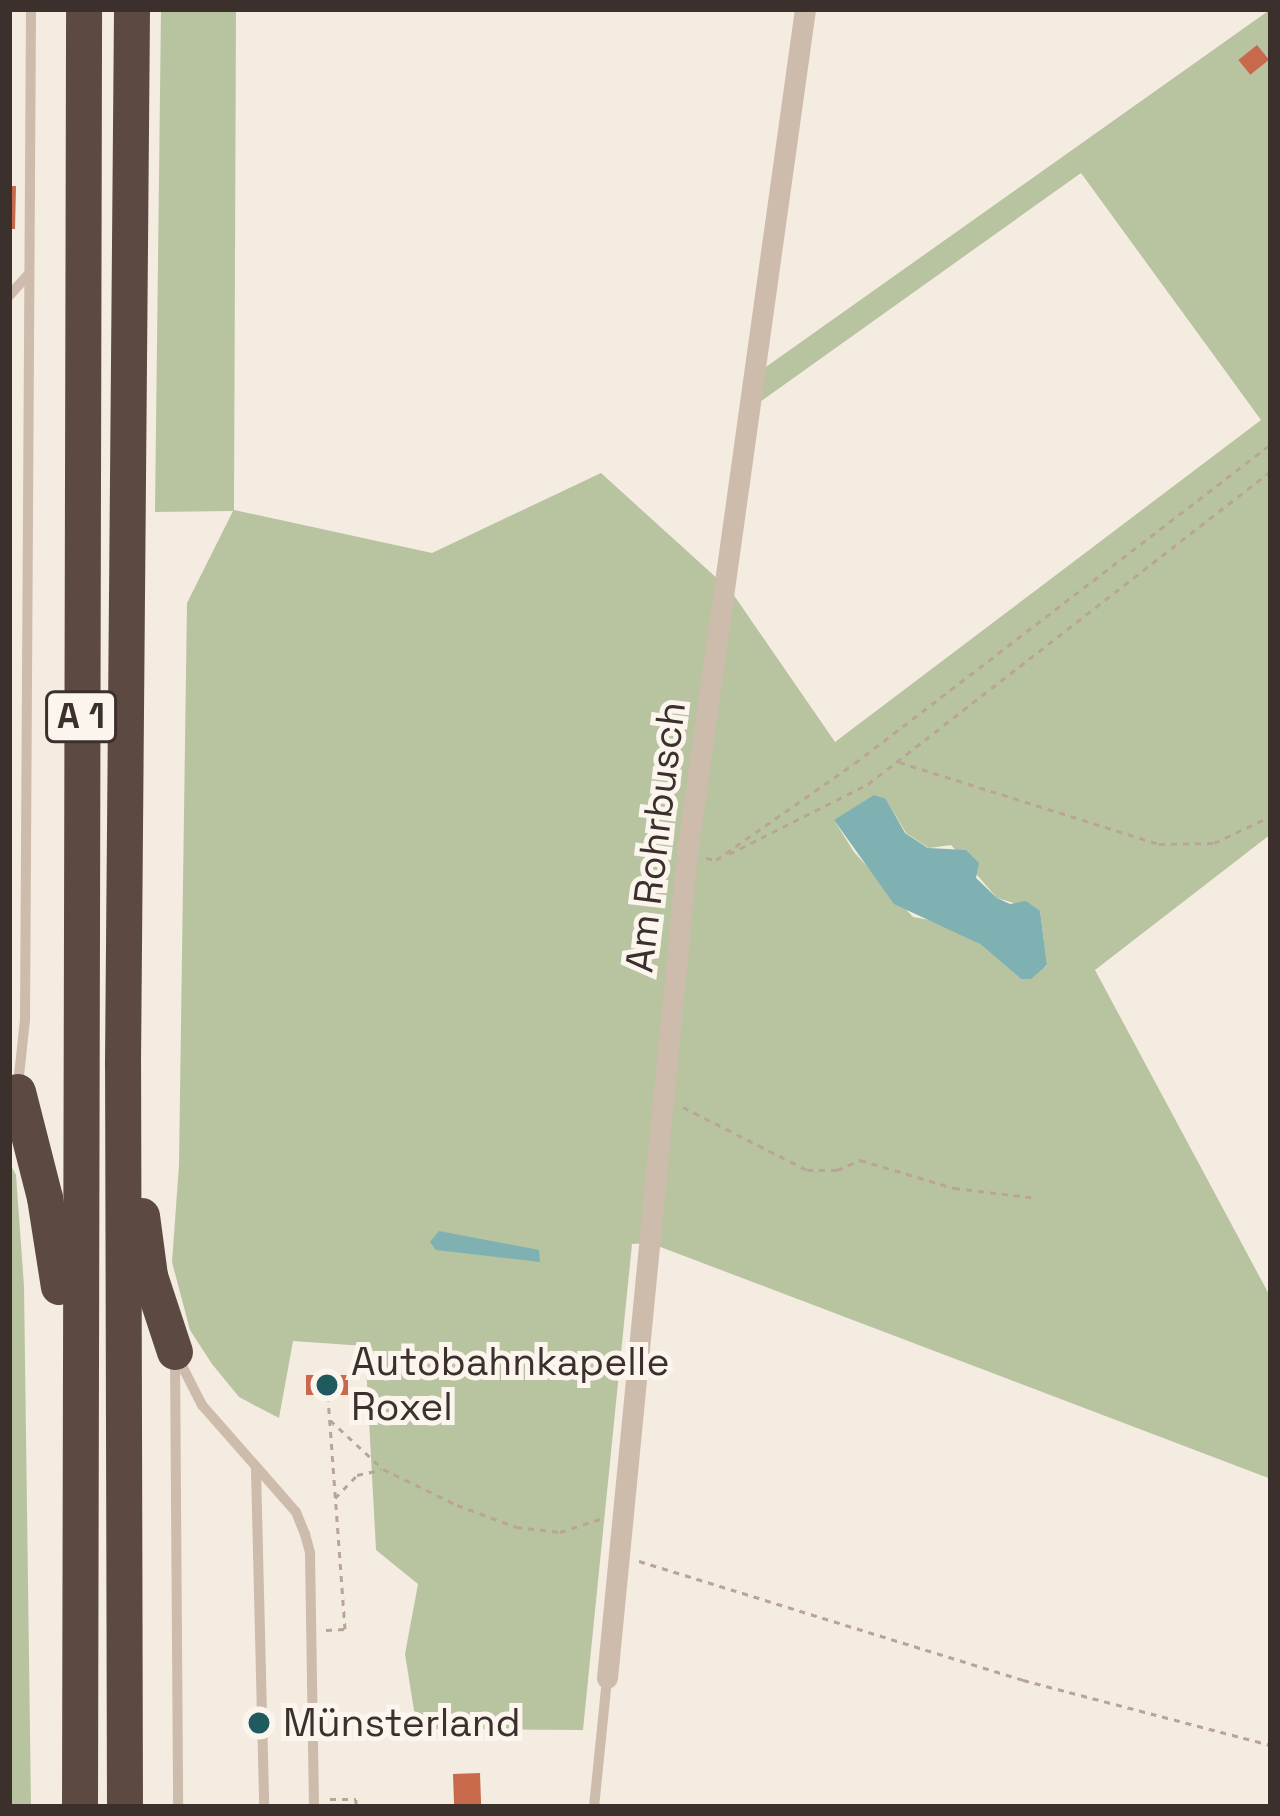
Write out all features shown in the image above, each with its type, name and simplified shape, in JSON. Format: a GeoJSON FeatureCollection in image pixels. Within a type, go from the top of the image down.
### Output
{"type":"FeatureCollection","features":[{"type":"Feature","properties":{"kind":"highway","name":"A 1"},"geometry":{"type":"LineString","coordinates":[[80,1807],[84,9]]}},
{"type":"Feature","properties":{"kind":"highway","name":"A 1"},"geometry":{"type":"LineString","coordinates":[[125,1807],[123,1064],[132,9]]}},
{"type":"Feature","properties":{"kind":"highway"},"geometry":{"type":"LineString","coordinates":[[123,1064],[150,1276],[175,1352]]}},
{"type":"Feature","properties":{"kind":"highway"},"geometry":{"type":"LineString","coordinates":[[13,1087],[52,1234],[78,1426]]}},
{"type":"Feature","properties":{"kind":"street","name":"Am Rohrbusch"},"geometry":{"type":"LineString","coordinates":[[607,1678],[687,854],[805,9]]}},
{"type":"Feature","properties":{"kind":"lane"},"geometry":{"type":"LineString","coordinates":[[13,1087],[26,1020],[31,9]]}},
{"type":"Feature","properties":{"kind":"lane"},"geometry":{"type":"LineString","coordinates":[[9,296],[28,274]]}},
{"type":"Feature","properties":{"kind":"lane"},"geometry":{"type":"LineString","coordinates":[[175,1352],[202,1406],[296,1512],[305,1534],[312,1630],[314,1803]]}},
{"type":"Feature","properties":{"kind":"lane"},"geometry":{"type":"LineString","coordinates":[[175,1352],[178,1807]]}},
{"type":"Feature","properties":{"kind":"lane"},"geometry":{"type":"LineString","coordinates":[[256,1470],[264,1807]]}},
{"type":"Feature","properties":{"kind":"lane"},"geometry":{"type":"LineString","coordinates":[[594,1807],[607,1678]]}},
{"type":"Feature","properties":{"kind":"path"},"geometry":{"type":"LineString","coordinates":[[716,860],[855,763],[1271,444]]}},
{"type":"Feature","properties":{"kind":"path"},"geometry":{"type":"LineString","coordinates":[[687,854],[716,860],[868,784],[1271,471]]}},
{"type":"Feature","properties":{"kind":"path"},"geometry":{"type":"LineString","coordinates":[[898,761],[1159,844],[1214,843],[1271,816]]}},
{"type":"Feature","properties":{"kind":"path"},"geometry":{"type":"LineString","coordinates":[[664,1101],[704,1114],[807,1170],[837,1170],[860,1160],[954,1188],[1037,1198]]}},
{"type":"Feature","properties":{"kind":"path"},"geometry":{"type":"LineString","coordinates":[[312,1630],[345,1629],[328,1395]]}},
{"type":"Feature","properties":{"kind":"path"},"geometry":{"type":"LineString","coordinates":[[329,1420],[382,1469],[516,1527],[560,1532],[579,1522],[623,1517]]}},
{"type":"Feature","properties":{"kind":"path"},"geometry":{"type":"LineString","coordinates":[[334,1498],[357,1475],[382,1469]]}},
{"type":"Feature","properties":{"kind":"path"},"geometry":{"type":"LineString","coordinates":[[620,1555],[1023,1680],[1271,1745]]}},
{"type":"Feature","properties":{"kind":"path"},"geometry":{"type":"LineString","coordinates":[[314,1803],[356,1799],[356,1807]]}},
{"type":"Feature","properties":{"kind":"green space"},"geometry":{"type":"Polygon","coordinates":[[[161,9],[236,9],[234,510],[432,553],[601,473],[731,591],[835,742],[1261,420],[1081,173],[757,404],[763,369],[1271,9],[1271,834],[1095,970],[1271,1298],[1271,1479],[650,1243],[632,1244],[583,1730],[417,1729],[405,1654],[418,1584],[376,1550],[365,1346],[293,1341],[279,1418],[239,1397],[212,1364],[190,1330],[172,1262],[179,1165],[187,603],[233,511],[155,512],[161,9]],[[886,799],[834,820],[854,852],[913,917],[941,922],[980,944],[1021,979],[1047,966],[1040,911],[997,898],[951,845],[929,848],[906,833],[886,799]]]}},
{"type":"Feature","properties":{"kind":"green space"},"geometry":{"type":"Polygon","coordinates":[[[9,1162],[16,1175],[24,1286],[31,1807],[9,1807],[9,1162]]]}},
{"type":"Feature","properties":{"kind":"water"},"geometry":{"type":"Polygon","coordinates":[[[874,795],[886,799],[905,833],[928,848],[966,850],[979,863],[976,878],[997,898],[1010,904],[1026,901],[1040,911],[1047,965],[1031,979],[1021,979],[980,944],[894,904],[834,820],[874,795]]]}},
{"type":"Feature","properties":{"kind":"water"},"geometry":{"type":"Polygon","coordinates":[[[439,1231],[539,1250],[540,1262],[436,1250],[430,1242],[439,1231]]]}},
{"type":"Feature","properties":{"kind":"building"},"geometry":{"type":"Polygon","coordinates":[[[1257,45],[1269,60],[1250,75],[1238,60],[1257,45]]]}},
{"type":"Feature","properties":{"kind":"building"},"geometry":{"type":"Polygon","coordinates":[[[9,186],[16,186],[15,229],[9,229],[9,186]]]}},
{"type":"Feature","properties":{"kind":"building","name":"Autobahnkapelle Roxel"},"geometry":{"type":"Polygon","coordinates":[[[306,1375],[348,1375],[348,1395],[306,1395],[306,1375]]]}},
{"type":"Feature","properties":{"kind":"building"},"geometry":{"type":"Polygon","coordinates":[[[480,1773],[481,1807],[454,1807],[453,1774],[480,1773]]]}},
{"type":"Feature","properties":{"kind":"place","name":"Autobahnkapelle Roxel"},"geometry":{"type":"Point","coordinates":[327,1385]}},
{"type":"Feature","properties":{"kind":"place","name":"Münsterland"},"geometry":{"type":"Point","coordinates":[259,1723]}}]}
